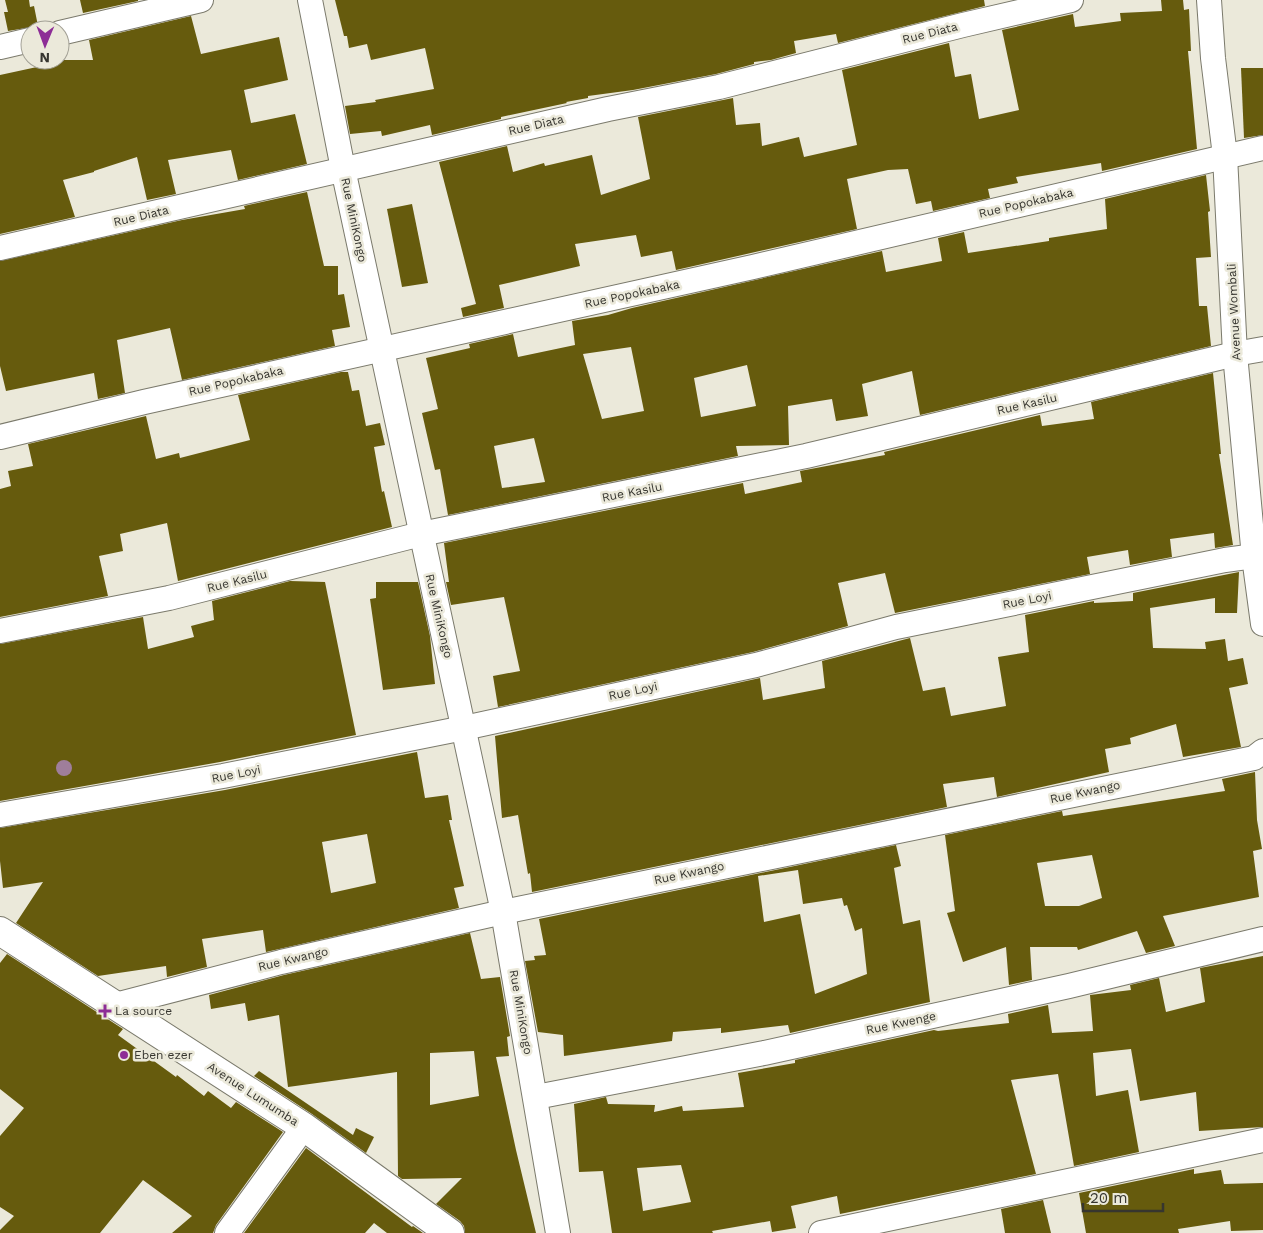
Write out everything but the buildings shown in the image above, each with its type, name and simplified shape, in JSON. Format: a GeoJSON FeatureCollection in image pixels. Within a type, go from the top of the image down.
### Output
{"type":"FeatureCollection","features":[{"type":"Feature","properties":{"kind":"street"},"geometry":{"type":"LineString","coordinates":[[70,31],[201,0]]}},
{"type":"Feature","properties":{"kind":"street","name":"Rue MiniKongo"},"geometry":{"type":"LineString","coordinates":[[310,0],[343,169],[503,912],[558,1233]]}},
{"type":"Feature","properties":{"kind":"street","name":"Rue Diata"},"geometry":{"type":"LineString","coordinates":[[0,248],[608,109],[719,87],[963,25],[1071,0]]}},
{"type":"Feature","properties":{"kind":"street","name":"Avenue Wombali"},"geometry":{"type":"LineString","coordinates":[[1209,0],[1226,156],[1235,354],[1259,556],[1263,624]]}},
{"type":"Feature","properties":{"kind":"street"},"geometry":{"type":"LineString","coordinates":[[0,47],[20,42]]}},
{"type":"Feature","properties":{"kind":"street","name":"Rue Popokabaka"},"geometry":{"type":"LineString","coordinates":[[0,438],[144,402],[753,267],[1263,148]]}},
{"type":"Feature","properties":{"kind":"street","name":"Rue Kasilu"},"geometry":{"type":"LineString","coordinates":[[0,631],[169,598],[421,534],[806,456],[1235,354],[1263,349]]}},
{"type":"Feature","properties":{"kind":"street","name":"Rue Loyi"},"geometry":{"type":"LineString","coordinates":[[0,815],[223,776],[464,728],[756,665],[896,627],[1225,560],[1259,556]]}},
{"type":"Feature","properties":{"kind":"street","name":"Rue Kwango"},"geometry":{"type":"LineString","coordinates":[[115,1005],[281,962],[503,912],[1254,758],[1263,751]]}},
{"type":"Feature","properties":{"kind":"street","name":"Avenue Lumumba"},"geometry":{"type":"LineString","coordinates":[[0,933],[304,1127],[450,1233]]}},
{"type":"Feature","properties":{"kind":"street","name":"Rue Kwenge"},"geometry":{"type":"LineString","coordinates":[[536,1097],[764,1053],[1069,986],[1263,940]]}},
{"type":"Feature","properties":{"kind":"street"},"geometry":{"type":"LineString","coordinates":[[227,1233],[304,1127]]}},
{"type":"Feature","properties":{"kind":"street"},"geometry":{"type":"LineString","coordinates":[[821,1233],[1263,1140]]}},
{"type":"Feature","properties":{"kind":"place","name":"La source"},"geometry":{"type":"Point","coordinates":[105,1011]}},
{"type":"Feature","properties":{"kind":"place","name":"Eben ezer"},"geometry":{"type":"Point","coordinates":[124,1055]}}]}
